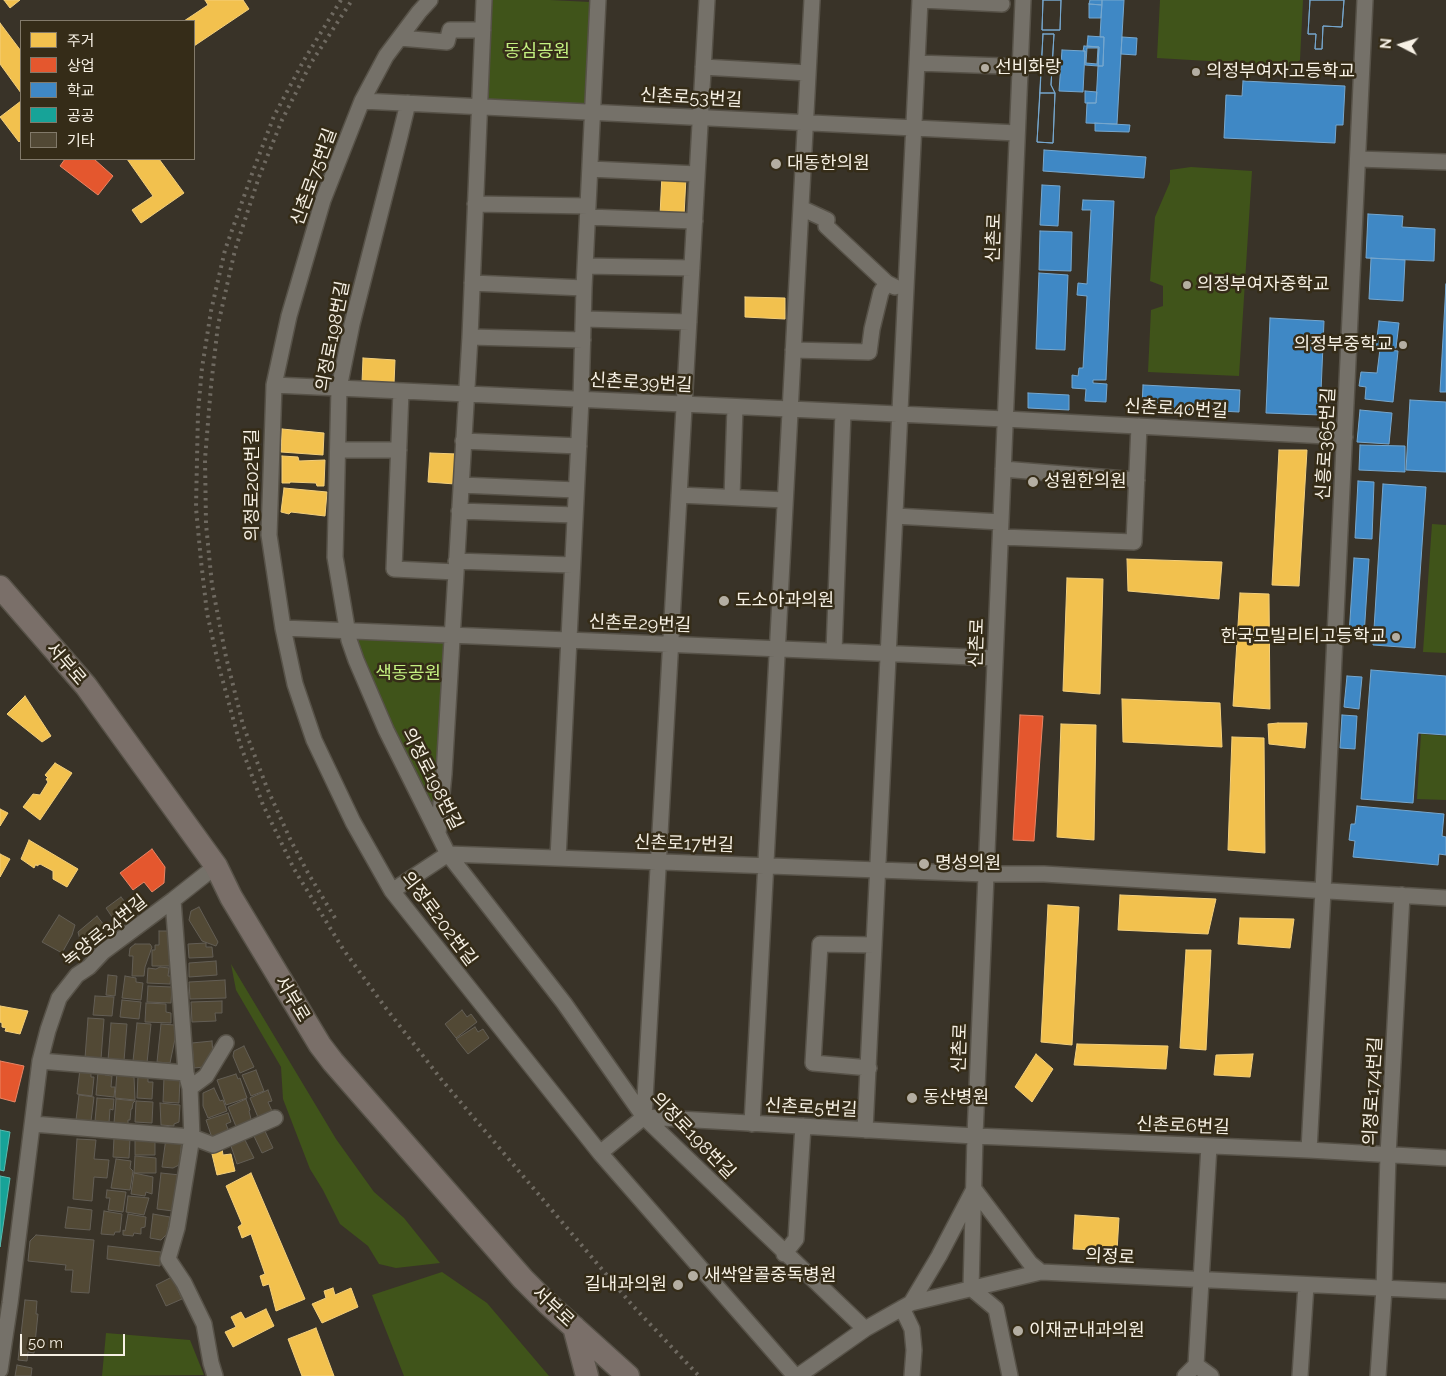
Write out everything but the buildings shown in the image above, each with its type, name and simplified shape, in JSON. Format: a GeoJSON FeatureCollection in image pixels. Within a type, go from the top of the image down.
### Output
{"type":"FeatureCollection","features":[{"type":"Feature","properties":{"kind":"main road","name":"서부로"},"geometry":{"type":"LineString","coordinates":[[0,587],[86,686],[216,866],[236,905],[320,1045],[333,1062],[524,1279],[628,1376]]}},
{"type":"Feature","properties":{"kind":"main road"},"geometry":{"type":"LineString","coordinates":[[574,1327],[587,1376]]}},
{"type":"Feature","properties":{"kind":"street","name":"신촌로75번길"},"geometry":{"type":"LineString","coordinates":[[274,385],[289,316],[324,200],[362,101],[386,56],[430,0]]}},
{"type":"Feature","properties":{"kind":"street"},"geometry":{"type":"LineString","coordinates":[[438,833],[444,774],[470,337],[474,204],[484,0]]}},
{"type":"Feature","properties":{"kind":"street"},"geometry":{"type":"LineString","coordinates":[[558,858],[584,340],[584,288],[598,0]]}},
{"type":"Feature","properties":{"kind":"street"},"geometry":{"type":"LineString","coordinates":[[600,1153],[644,1118],[707,0]]}},
{"type":"Feature","properties":{"kind":"street"},"geometry":{"type":"LineString","coordinates":[[752,1124],[812,0]]}},
{"type":"Feature","properties":{"kind":"street"},"geometry":{"type":"LineString","coordinates":[[865,1130],[920,0],[1002,4]]}},
{"type":"Feature","properties":{"kind":"street","name":"신촌로"},"geometry":{"type":"LineString","coordinates":[[971,1288],[975,1136],[1023,0]]}},
{"type":"Feature","properties":{"kind":"street","name":"신흥로365번길"},"geometry":{"type":"LineString","coordinates":[[1309,1150],[1365,0]]}},
{"type":"Feature","properties":{"kind":"street"},"geometry":{"type":"LineString","coordinates":[[400,38],[447,42],[450,30],[483,30]]}},
{"type":"Feature","properties":{"kind":"street"},"geometry":{"type":"LineString","coordinates":[[917,63],[1003,66]]}},
{"type":"Feature","properties":{"kind":"street"},"geometry":{"type":"LineString","coordinates":[[704,67],[808,73]]}},
{"type":"Feature","properties":{"kind":"street","name":"신촌로53번길"},"geometry":{"type":"LineString","coordinates":[[362,101],[1017,133]]}},
{"type":"Feature","properties":{"kind":"street","name":"의정로198번길"},"geometry":{"type":"LineString","coordinates":[[408,103],[352,324],[339,388],[335,557],[347,631],[356,660],[386,730],[448,854],[564,1003],[644,1118],[784,1254],[834,1298],[865,1329]]}},
{"type":"Feature","properties":{"kind":"street"},"geometry":{"type":"LineString","coordinates":[[1358,158],[1446,162]]}},
{"type":"Feature","properties":{"kind":"street"},"geometry":{"type":"LineString","coordinates":[[590,169],[697,174]]}},
{"type":"Feature","properties":{"kind":"street"},"geometry":{"type":"LineString","coordinates":[[474,204],[695,221]]}},
{"type":"Feature","properties":{"kind":"street"},"geometry":{"type":"LineString","coordinates":[[801,208],[827,220],[826,226],[887,283],[906,292]]}},
{"type":"Feature","properties":{"kind":"street"},"geometry":{"type":"LineString","coordinates":[[586,266],[692,268]]}},
{"type":"Feature","properties":{"kind":"street"},"geometry":{"type":"LineString","coordinates":[[472,282],[584,288]]}},
{"type":"Feature","properties":{"kind":"street"},"geometry":{"type":"LineString","coordinates":[[793,350],[869,352],[872,328],[881,292],[887,283]]}},
{"type":"Feature","properties":{"kind":"street"},"geometry":{"type":"LineString","coordinates":[[584,318],[689,322]]}},
{"type":"Feature","properties":{"kind":"street"},"geometry":{"type":"LineString","coordinates":[[470,337],[584,340]]}},
{"type":"Feature","properties":{"kind":"street","name":"신촌로39번길"},"geometry":{"type":"LineString","coordinates":[[274,385],[1005,419]]}},
{"type":"Feature","properties":{"kind":"street","name":"의정로202번길"},"geometry":{"type":"LineString","coordinates":[[274,385],[269,535],[283,628],[295,684],[314,740],[354,822],[392,891],[600,1153],[797,1376]]}},
{"type":"Feature","properties":{"kind":"street"},"geometry":{"type":"LineString","coordinates":[[402,391],[394,569],[456,566],[572,565]]}},
{"type":"Feature","properties":{"kind":"street"},"geometry":{"type":"LineString","coordinates":[[732,497],[735,407]]}},
{"type":"Feature","properties":{"kind":"street"},"geometry":{"type":"LineString","coordinates":[[834,651],[843,412]]}},
{"type":"Feature","properties":{"kind":"street","name":"신촌로40번길"},"geometry":{"type":"LineString","coordinates":[[1005,419],[1345,437]]}},
{"type":"Feature","properties":{"kind":"street"},"geometry":{"type":"LineString","coordinates":[[895,516],[1134,542],[1139,426]]}},
{"type":"Feature","properties":{"kind":"street"},"geometry":{"type":"LineString","coordinates":[[463,441],[579,446]]}},
{"type":"Feature","properties":{"kind":"street"},"geometry":{"type":"LineString","coordinates":[[338,450],[399,450]]}},
{"type":"Feature","properties":{"kind":"street"},"geometry":{"type":"LineString","coordinates":[[1003,469],[1137,480]]}},
{"type":"Feature","properties":{"kind":"street"},"geometry":{"type":"LineString","coordinates":[[461,485],[576,490]]}},
{"type":"Feature","properties":{"kind":"street"},"geometry":{"type":"LineString","coordinates":[[679,495],[785,500]]}},
{"type":"Feature","properties":{"kind":"street"},"geometry":{"type":"LineString","coordinates":[[459,511],[575,515]]}},
{"type":"Feature","properties":{"kind":"street","name":"신촌로29번길"},"geometry":{"type":"LineString","coordinates":[[283,628],[996,658]]}},
{"type":"Feature","properties":{"kind":"street"},"geometry":{"type":"LineString","coordinates":[[392,891],[448,854]]}},
{"type":"Feature","properties":{"kind":"street","name":"신촌로17번길"},"geometry":{"type":"LineString","coordinates":[[448,854],[1103,877],[1446,898]]}},
{"type":"Feature","properties":{"kind":"street","name":"녹양로34번길"},"geometry":{"type":"LineString","coordinates":[[0,1370],[40,1061],[58,998],[77,975],[90,967],[103,952],[216,866]]}},
{"type":"Feature","properties":{"kind":"street","name":"의정로174번길"},"geometry":{"type":"LineString","coordinates":[[1378,1376],[1384,1288],[1388,1155],[1402,895]]}},
{"type":"Feature","properties":{"kind":"street"},"geometry":{"type":"LineString","coordinates":[[173,900],[186,1073],[190,1088],[192,1137],[177,1228],[168,1259],[184,1283],[204,1324],[211,1363],[216,1376]]}},
{"type":"Feature","properties":{"kind":"street"},"geometry":{"type":"LineString","coordinates":[[869,1068],[813,1063],[820,944],[874,945]]}},
{"type":"Feature","properties":{"kind":"street"},"geometry":{"type":"LineString","coordinates":[[190,1088],[206,1076],[226,1043]]}},
{"type":"Feature","properties":{"kind":"street"},"geometry":{"type":"LineString","coordinates":[[40,1061],[186,1073]]}},
{"type":"Feature","properties":{"kind":"street"},"geometry":{"type":"LineString","coordinates":[[33,1124],[192,1137],[213,1145],[275,1118]]}},
{"type":"Feature","properties":{"kind":"street","name":"신촌로5번길"},"geometry":{"type":"LineString","coordinates":[[644,1118],[975,1136]]}},
{"type":"Feature","properties":{"kind":"street"},"geometry":{"type":"LineString","coordinates":[[784,1254],[796,1239],[803,1126]]}},
{"type":"Feature","properties":{"kind":"street","name":"신촌로6번길"},"geometry":{"type":"LineString","coordinates":[[975,1136],[1309,1150],[1446,1158]]}},
{"type":"Feature","properties":{"kind":"street"},"geometry":{"type":"LineString","coordinates":[[1185,1376],[1196,1365],[1208,1146]]}},
{"type":"Feature","properties":{"kind":"street"},"geometry":{"type":"LineString","coordinates":[[912,1376],[914,1350],[907,1306],[939,1256],[974,1188],[1030,1263],[1041,1272]]}},
{"type":"Feature","properties":{"kind":"street","name":"의정로"},"geometry":{"type":"LineString","coordinates":[[797,1376],[865,1329],[907,1306],[971,1288],[1041,1272],[1446,1292]]}},
{"type":"Feature","properties":{"kind":"street"},"geometry":{"type":"LineString","coordinates":[[1300,1376],[1306,1285]]}},
{"type":"Feature","properties":{"kind":"street"},"geometry":{"type":"LineString","coordinates":[[971,1288],[996,1310],[1010,1376]]}},
{"type":"Feature","properties":{"kind":"street"},"geometry":{"type":"LineString","coordinates":[[1196,1365],[1211,1376]]}},
{"type":"Feature","properties":{"kind":"green space","name":"동심공원"},"geometry":{"type":"Polygon","coordinates":[[[490,0],[590,2],[585,106],[484,102],[490,0]]]}},
{"type":"Feature","properties":{"kind":"green space"},"geometry":{"type":"Polygon","coordinates":[[[1160,0],[1303,0],[1300,60],[1293,66],[1157,58],[1160,0]]]}},
{"type":"Feature","properties":{"kind":"green space"},"geometry":{"type":"Polygon","coordinates":[[[1191,167],[1252,171],[1239,376],[1148,372],[1151,310],[1163,306],[1163,286],[1150,281],[1155,217],[1170,182],[1170,170],[1191,167]]]}},
{"type":"Feature","properties":{"kind":"green space"},"geometry":{"type":"Polygon","coordinates":[[[1432,524],[1446,525],[1446,653],[1423,652],[1432,524]]]}},
{"type":"Feature","properties":{"kind":"green space","name":"색동공원"},"geometry":{"type":"Polygon","coordinates":[[[354,633],[447,639],[437,816],[373,686],[354,633]]]}},
{"type":"Feature","properties":{"kind":"green space"},"geometry":{"type":"Polygon","coordinates":[[[1421,734],[1446,736],[1446,800],[1417,799],[1421,734]]]}},
{"type":"Feature","properties":{"kind":"green space"},"geometry":{"type":"Polygon","coordinates":[[[231,964],[336,1139],[374,1192],[404,1218],[440,1263],[396,1268],[379,1264],[368,1246],[340,1224],[310,1169],[283,1099],[281,1067],[236,990],[231,964]]]}},
{"type":"Feature","properties":{"kind":"green space"},"geometry":{"type":"Polygon","coordinates":[[[442,1272],[487,1303],[549,1376],[404,1376],[372,1295],[442,1272]]]}},
{"type":"Feature","properties":{"kind":"green space"},"geometry":{"type":"Polygon","coordinates":[[[106,1333],[190,1340],[204,1375],[102,1376],[106,1333]]]}},
{"type":"Feature","properties":{"kind":"railway"},"geometry":{"type":"LineString","coordinates":[[341,0],[304,60],[274,116],[225,250],[211,311],[202,368],[198,412],[196,508],[207,613],[219,667],[240,744],[263,805],[294,869],[343,949],[441,1079],[633,1306],[699,1376]]}},
{"type":"Feature","properties":{"kind":"railway"},"geometry":{"type":"LineString","coordinates":[[335,918],[291,841],[267,788],[243,725],[226,657],[212,585],[206,524],[205,459],[218,325],[235,250],[259,177],[282,120],[311,63],[352,0]]}},
{"type":"Feature","properties":{"kind":"place","name":"선비화랑"},"geometry":{"type":"Point","coordinates":[985,68]}},
{"type":"Feature","properties":{"kind":"place","name":"의정부여자고등학교"},"geometry":{"type":"Point","coordinates":[1196,72]}},
{"type":"Feature","properties":{"kind":"place","name":"대동한의원"},"geometry":{"type":"Point","coordinates":[776,164]}},
{"type":"Feature","properties":{"kind":"place","name":"의정부여자중학교"},"geometry":{"type":"Point","coordinates":[1187,285]}},
{"type":"Feature","properties":{"kind":"place","name":"의정부중학교"},"geometry":{"type":"Point","coordinates":[1403,345]}},
{"type":"Feature","properties":{"kind":"place","name":"성원한의원"},"geometry":{"type":"Point","coordinates":[1033,482]}},
{"type":"Feature","properties":{"kind":"place","name":"도소아과의원"},"geometry":{"type":"Point","coordinates":[724,601]}},
{"type":"Feature","properties":{"kind":"place","name":"한국모빌리티고등학교"},"geometry":{"type":"Point","coordinates":[1396,637]}},
{"type":"Feature","properties":{"kind":"place","name":"명성의원"},"geometry":{"type":"Point","coordinates":[924,864]}},
{"type":"Feature","properties":{"kind":"place","name":"동산병원"},"geometry":{"type":"Point","coordinates":[912,1098]}},
{"type":"Feature","properties":{"kind":"place","name":"새싹알콜중독병원"},"geometry":{"type":"Point","coordinates":[693,1276]}},
{"type":"Feature","properties":{"kind":"place","name":"길내과의원"},"geometry":{"type":"Point","coordinates":[678,1285]}},
{"type":"Feature","properties":{"kind":"place","name":"이재균내과의원"},"geometry":{"type":"Point","coordinates":[1018,1331]}}]}
